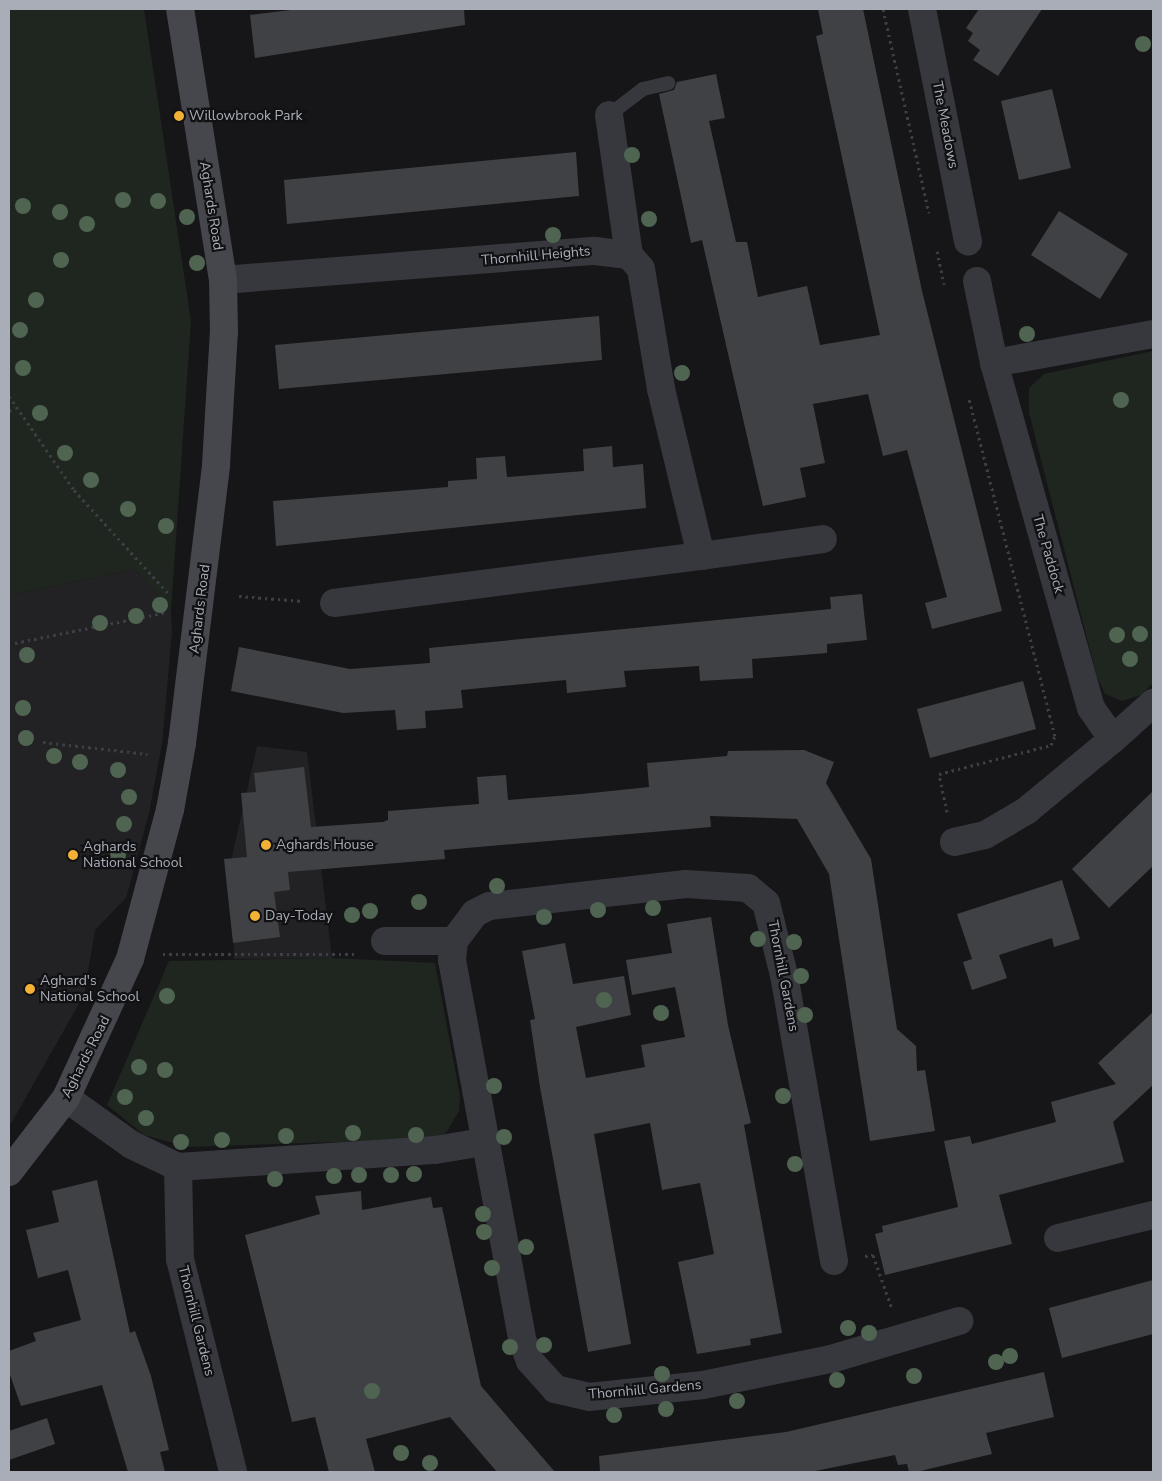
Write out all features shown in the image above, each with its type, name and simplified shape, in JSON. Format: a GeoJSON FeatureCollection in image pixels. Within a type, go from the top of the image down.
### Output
{"type":"FeatureCollection","features":[{"type":"Feature","properties":{"kind":"street","name":"Aghards Road"},"geometry":{"type":"LineString","coordinates":[[9,1172],[66,1098],[130,959],[170,810],[197,634],[216,464],[224,341],[223,280],[180,9]]}},
{"type":"Feature","properties":{"kind":"street","name":"The Meadows"},"geometry":{"type":"LineString","coordinates":[[922,9],[968,241]]}},
{"type":"Feature","properties":{"kind":"street"},"geometry":{"type":"LineString","coordinates":[[608,115],[629,255],[641,269],[661,389],[701,556]]}},
{"type":"Feature","properties":{"kind":"street","name":"Thornhill Heights"},"geometry":{"type":"LineString","coordinates":[[223,280],[595,251],[629,255]]}},
{"type":"Feature","properties":{"kind":"street","name":"The Paddock"},"geometry":{"type":"LineString","coordinates":[[977,281],[994,363],[1091,708],[1113,739]]}},
{"type":"Feature","properties":{"kind":"street"},"geometry":{"type":"LineString","coordinates":[[994,363],[1153,334]]}},
{"type":"Feature","properties":{"kind":"street"},"geometry":{"type":"LineString","coordinates":[[334,603],[823,539]]}},
{"type":"Feature","properties":{"kind":"street"},"geometry":{"type":"LineString","coordinates":[[954,842],[985,834],[1026,812],[1153,703]]}},
{"type":"Feature","properties":{"kind":"street","name":"Thornhill Gardens"},"geometry":{"type":"LineString","coordinates":[[834,1261],[784,975],[766,903],[748,888],[727,884],[604,891],[489,906],[475,913],[454,941],[452,960],[484,1142],[523,1342],[530,1362],[555,1389],[589,1397],[698,1386],[831,1359],[959,1321]]}},
{"type":"Feature","properties":{"kind":"street"},"geometry":{"type":"LineString","coordinates":[[375,948],[454,941]]}},
{"type":"Feature","properties":{"kind":"street"},"geometry":{"type":"LineString","coordinates":[[66,1098],[132,1145],[178,1167],[436,1150],[484,1142]]}},
{"type":"Feature","properties":{"kind":"street","name":"Thornhill Gardens"},"geometry":{"type":"LineString","coordinates":[[178,1167],[180,1259],[233,1472]]}},
{"type":"Feature","properties":{"kind":"street"},"geometry":{"type":"LineString","coordinates":[[1058,1238],[1153,1215]]}},
{"type":"Feature","properties":{"kind":"lane"},"geometry":{"type":"LineString","coordinates":[[608,115],[643,89],[668,83]]}},
{"type":"Feature","properties":{"kind":"path"},"geometry":{"type":"LineString","coordinates":[[883,9],[930,218]]}},
{"type":"Feature","properties":{"kind":"path"},"geometry":{"type":"LineString","coordinates":[[936,247],[947,295]]}},
{"type":"Feature","properties":{"kind":"path"},"geometry":{"type":"LineString","coordinates":[[954,842],[939,774],[1051,745],[1055,736],[968,390]]}},
{"type":"Feature","properties":{"kind":"path"},"geometry":{"type":"LineString","coordinates":[[9,396],[74,490],[174,598]]}},
{"type":"Feature","properties":{"kind":"path"},"geometry":{"type":"LineString","coordinates":[[9,410],[16,408]]}},
{"type":"Feature","properties":{"kind":"path"},"geometry":{"type":"LineString","coordinates":[[239,596],[334,603]]}},
{"type":"Feature","properties":{"kind":"path"},"geometry":{"type":"LineString","coordinates":[[15,643],[173,610]]}},
{"type":"Feature","properties":{"kind":"path"},"geometry":{"type":"LineString","coordinates":[[43,742],[147,754]]}},
{"type":"Feature","properties":{"kind":"path"},"geometry":{"type":"LineString","coordinates":[[163,954],[375,948]]}},
{"type":"Feature","properties":{"kind":"path"},"geometry":{"type":"LineString","coordinates":[[834,1261],[874,1255],[893,1313],[898,1311]]}},
{"type":"Feature","properties":{"kind":"shaded area"},"geometry":{"type":"Polygon","coordinates":[[[9,9],[144,9],[191,321],[171,610],[135,569],[9,595],[9,9]]]}},
{"type":"Feature","properties":{"kind":"shaded area"},"geometry":{"type":"Polygon","coordinates":[[[1153,351],[1153,683],[1141,695],[1122,701],[1105,694],[1097,677],[1029,413],[1029,388],[1044,374],[1153,351]]]}},
{"type":"Feature","properties":{"kind":"shaded area","name":"Aghards National School"},"geometry":{"type":"Polygon","coordinates":[[[135,569],[171,610],[172,632],[162,744],[149,813],[126,898],[95,930],[84,995],[9,1127],[9,595],[135,569]]]}},
{"type":"Feature","properties":{"kind":"shaded area"},"geometry":{"type":"Polygon","coordinates":[[[257,746],[307,752],[332,958],[234,959],[231,861],[257,746]]]}},
{"type":"Feature","properties":{"kind":"shaded area"},"geometry":{"type":"Polygon","coordinates":[[[332,958],[435,963],[460,1096],[459,1111],[446,1133],[431,1139],[188,1147],[144,1135],[107,1105],[169,961],[332,958]]]}},
{"type":"Feature","properties":{"kind":"building"},"geometry":{"type":"Polygon","coordinates":[[[299,9],[464,9],[465,25],[255,58],[250,15],[299,9]]]}},
{"type":"Feature","properties":{"kind":"building"},"geometry":{"type":"Polygon","coordinates":[[[818,9],[863,9],[922,291],[1002,611],[932,629],[925,603],[947,597],[907,450],[883,456],[868,394],[813,404],[825,463],[800,468],[806,497],[763,506],[702,240],[691,243],[659,94],[674,90],[677,82],[716,74],[725,118],[709,121],[736,242],[747,242],[758,297],[807,286],[820,345],[880,335],[816,36],[823,34],[818,9]]]}},
{"type":"Feature","properties":{"kind":"building"},"geometry":{"type":"Polygon","coordinates":[[[979,9],[1042,9],[998,76],[973,60],[980,50],[968,41],[973,33],[966,28],[979,9]]]}},
{"type":"Feature","properties":{"kind":"building"},"geometry":{"type":"Polygon","coordinates":[[[1052,89],[1071,168],[1019,180],[1001,101],[1052,89]]]}},
{"type":"Feature","properties":{"kind":"building"},"geometry":{"type":"Polygon","coordinates":[[[576,152],[579,196],[287,224],[284,180],[576,152]]]}},
{"type":"Feature","properties":{"kind":"building"},"geometry":{"type":"Polygon","coordinates":[[[1059,211],[1128,254],[1100,299],[1031,255],[1059,211]]]}},
{"type":"Feature","properties":{"kind":"building"},"geometry":{"type":"Polygon","coordinates":[[[599,316],[602,360],[279,389],[275,345],[599,316]]]}},
{"type":"Feature","properties":{"kind":"building"},"geometry":{"type":"Polygon","coordinates":[[[612,446],[613,467],[643,464],[646,508],[276,546],[273,501],[448,487],[448,481],[477,479],[476,458],[505,456],[507,477],[584,471],[583,449],[612,446]]]}},
{"type":"Feature","properties":{"kind":"building"},"geometry":{"type":"Polygon","coordinates":[[[862,594],[867,640],[827,644],[827,653],[752,659],[753,678],[700,681],[699,666],[624,671],[626,687],[567,693],[566,680],[461,690],[463,708],[425,711],[426,728],[397,730],[395,710],[343,713],[231,691],[239,647],[350,669],[430,663],[429,648],[831,609],[830,597],[862,594]]]}},
{"type":"Feature","properties":{"kind":"building"},"geometry":{"type":"Polygon","coordinates":[[[1023,681],[1036,729],[930,758],[917,709],[1023,681]]]}},
{"type":"Feature","properties":{"kind":"building"},"geometry":{"type":"Polygon","coordinates":[[[804,750],[834,762],[826,783],[871,859],[897,1029],[916,1046],[917,1071],[925,1070],[935,1131],[870,1141],[829,874],[797,819],[710,816],[711,827],[444,850],[445,859],[288,872],[290,890],[274,892],[280,937],[233,943],[224,859],[247,857],[241,793],[256,792],[254,773],[304,767],[311,827],[383,822],[388,820],[388,811],[479,804],[477,777],[506,775],[508,800],[582,794],[649,787],[647,763],[727,756],[728,751],[804,750]]]}},
{"type":"Feature","properties":{"kind":"building"},"geometry":{"type":"Polygon","coordinates":[[[1153,791],[1153,866],[1109,908],[1072,869],[1153,791]]]}},
{"type":"Feature","properties":{"kind":"building"},"geometry":{"type":"Polygon","coordinates":[[[1062,880],[1080,939],[1054,947],[1052,938],[999,955],[1007,978],[972,990],[963,962],[972,959],[957,914],[1062,880]]]}},
{"type":"Feature","properties":{"kind":"building"},"geometry":{"type":"Polygon","coordinates":[[[711,917],[728,1025],[751,1123],[744,1125],[782,1333],[750,1339],[751,1345],[697,1354],[678,1262],[714,1254],[700,1183],[662,1190],[650,1123],[594,1134],[631,1344],[588,1352],[540,1087],[530,1020],[535,1019],[522,951],[565,943],[573,984],[624,976],[631,1015],[576,1027],[586,1078],[645,1067],[641,1045],[685,1037],[675,987],[632,995],[626,960],[672,953],[667,924],[711,917]]]}},
{"type":"Feature","properties":{"kind":"building"},"geometry":{"type":"Polygon","coordinates":[[[1153,1012],[1153,1085],[1113,1122],[1124,1162],[999,1195],[1012,1244],[885,1275],[875,1234],[883,1232],[882,1226],[958,1207],[944,1141],[970,1136],[972,1144],[1056,1122],[1051,1102],[1116,1084],[1098,1063],[1153,1012]]]}},
{"type":"Feature","properties":{"kind":"building"},"geometry":{"type":"Polygon","coordinates":[[[97,1180],[130,1333],[135,1331],[151,1376],[169,1450],[160,1452],[165,1472],[128,1472],[102,1385],[21,1406],[9,1372],[9,1351],[36,1341],[33,1333],[81,1320],[68,1270],[38,1278],[26,1230],[59,1222],[52,1191],[97,1180]]]}},
{"type":"Feature","properties":{"kind":"building"},"geometry":{"type":"Polygon","coordinates":[[[361,1191],[362,1210],[431,1197],[433,1208],[442,1207],[481,1386],[555,1472],[497,1472],[450,1417],[366,1439],[375,1472],[329,1472],[315,1417],[292,1422],[245,1235],[320,1214],[315,1196],[361,1191]]]}},
{"type":"Feature","properties":{"kind":"building"},"geometry":{"type":"Polygon","coordinates":[[[1153,1280],[1153,1334],[1062,1358],[1049,1308],[1153,1280]]]}},
{"type":"Feature","properties":{"kind":"building"},"geometry":{"type":"Polygon","coordinates":[[[1044,1372],[1054,1417],[986,1433],[992,1454],[916,1472],[909,1472],[907,1464],[898,1465],[895,1455],[810,1472],[600,1472],[599,1456],[786,1432],[1044,1372]]]}},
{"type":"Feature","properties":{"kind":"building"},"geometry":{"type":"Polygon","coordinates":[[[47,1418],[55,1444],[9,1460],[9,1431],[47,1418]]]}},
{"type":"Feature","properties":{"kind":"place","name":"Willowbrook Park"},"geometry":{"type":"Point","coordinates":[179,116]}},
{"type":"Feature","properties":{"kind":"place","name":"Aghards House"},"geometry":{"type":"Point","coordinates":[266,845]}},
{"type":"Feature","properties":{"kind":"place","name":"Aghards National School"},"geometry":{"type":"Point","coordinates":[73,855]}},
{"type":"Feature","properties":{"kind":"place","name":"Day-Today"},"geometry":{"type":"Point","coordinates":[255,916]}},
{"type":"Feature","properties":{"kind":"place","name":"Aghard's National School"},"geometry":{"type":"Point","coordinates":[30,989]}}]}
